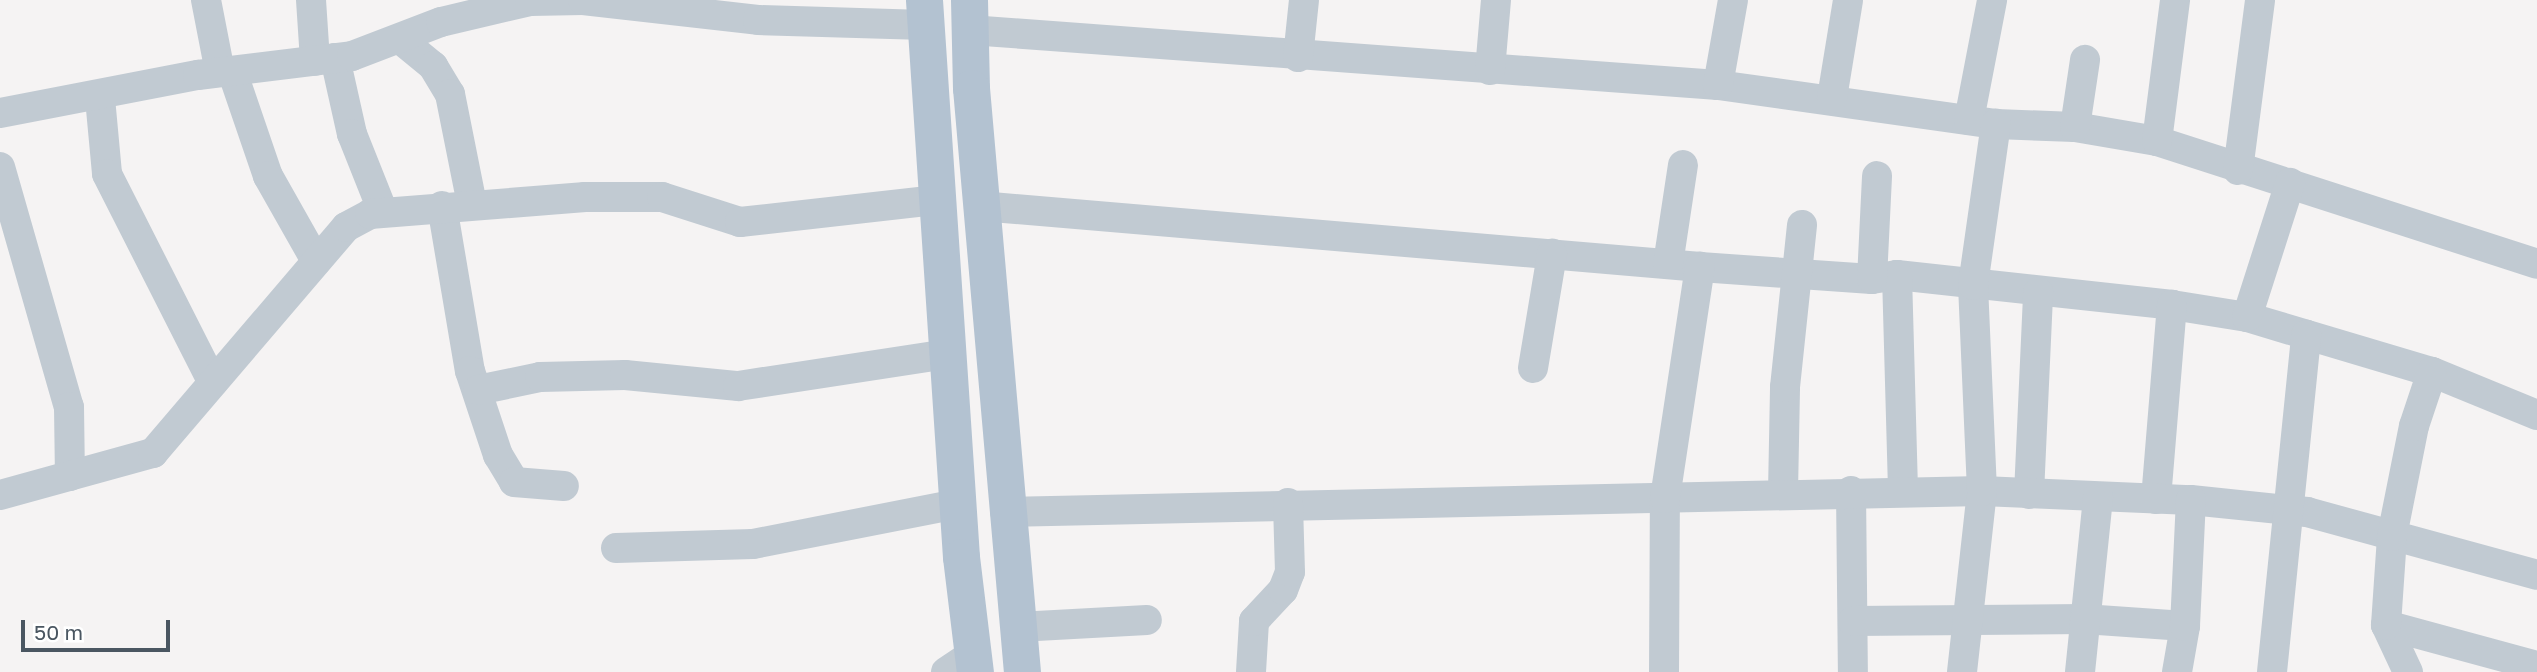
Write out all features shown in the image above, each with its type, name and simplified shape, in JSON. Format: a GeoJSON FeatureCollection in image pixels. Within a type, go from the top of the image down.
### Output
{"type":"FeatureCollection","features":[{"type":"Feature","properties":{"kind":"main road"},"geometry":{"type":"LineString","coordinates":[[925,12],[965,666]]}},
{"type":"Feature","properties":{"kind":"main road"},"geometry":{"type":"LineString","coordinates":[[969,15],[980,206],[1005,512],[1022,672]]}},
{"type":"Feature","properties":{"kind":"street"},"geometry":{"type":"LineString","coordinates":[[206,0],[226,71],[268,176],[316,261]]}},
{"type":"Feature","properties":{"kind":"street"},"geometry":{"type":"LineString","coordinates":[[311,0],[325,59],[383,212]]}},
{"type":"Feature","properties":{"kind":"street"},"geometry":{"type":"LineString","coordinates":[[0,113],[100,98],[226,71],[325,59],[400,39],[441,22],[530,1],[583,0],[758,20],[925,12]]}},
{"type":"Feature","properties":{"kind":"street"},"geometry":{"type":"LineString","coordinates":[[1298,57],[1304,0]]}},
{"type":"Feature","properties":{"kind":"street"},"geometry":{"type":"LineString","coordinates":[[1490,70],[1496,0]]}},
{"type":"Feature","properties":{"kind":"street"},"geometry":{"type":"LineString","coordinates":[[1718,85],[1733,0]]}},
{"type":"Feature","properties":{"kind":"street"},"geometry":{"type":"LineString","coordinates":[[1832,98],[1848,0]]}},
{"type":"Feature","properties":{"kind":"street"},"geometry":{"type":"LineString","coordinates":[[1962,672],[1965,620],[1982,491],[1973,285],[1992,0]]}},
{"type":"Feature","properties":{"kind":"street"},"geometry":{"type":"LineString","coordinates":[[2157,141],[2175,0]]}},
{"type":"Feature","properties":{"kind":"street"},"geometry":{"type":"LineString","coordinates":[[2238,170],[2260,0]]}},
{"type":"Feature","properties":{"kind":"street"},"geometry":{"type":"LineString","coordinates":[[969,15],[1298,57],[1718,85],[1832,98],[1982,122],[2076,127],[2157,141],[2238,170],[2291,183],[2537,264]]}},
{"type":"Feature","properties":{"kind":"street"},"geometry":{"type":"LineString","coordinates":[[400,39],[433,66],[450,94],[472,204]]}},
{"type":"Feature","properties":{"kind":"street"},"geometry":{"type":"LineString","coordinates":[[2076,127],[2085,60]]}},
{"type":"Feature","properties":{"kind":"street"},"geometry":{"type":"LineString","coordinates":[[100,98],[107,174],[213,383]]}},
{"type":"Feature","properties":{"kind":"street"},"geometry":{"type":"LineString","coordinates":[[1668,264],[1683,165]]}},
{"type":"Feature","properties":{"kind":"street"},"geometry":{"type":"LineString","coordinates":[[0,167],[69,407],[70,476]]}},
{"type":"Feature","properties":{"kind":"street"},"geometry":{"type":"LineString","coordinates":[[1877,176],[1903,490]]}},
{"type":"Feature","properties":{"kind":"street"},"geometry":{"type":"LineString","coordinates":[[2247,317],[2291,183]]}},
{"type":"Feature","properties":{"kind":"street"},"geometry":{"type":"LineString","coordinates":[[0,495],[153,453],[346,227],[383,212],[472,204],[662,197],[740,222],[935,200]]}},
{"type":"Feature","properties":{"kind":"street"},"geometry":{"type":"LineString","coordinates":[[442,206],[470,371],[498,455],[514,482],[564,486]]}},
{"type":"Feature","properties":{"kind":"street"},"geometry":{"type":"LineString","coordinates":[[980,206],[1700,267],[1884,277],[2172,305],[2247,317],[2432,372],[2537,415]]}},
{"type":"Feature","properties":{"kind":"street"},"geometry":{"type":"LineString","coordinates":[[1783,494],[1784,387],[1802,225]]}},
{"type":"Feature","properties":{"kind":"street"},"geometry":{"type":"LineString","coordinates":[[1533,368],[1552,254]]}},
{"type":"Feature","properties":{"kind":"street"},"geometry":{"type":"LineString","coordinates":[[1664,672],[1665,498],[1700,267]]}},
{"type":"Feature","properties":{"kind":"street"},"geometry":{"type":"LineString","coordinates":[[2029,494],[2038,292]]}},
{"type":"Feature","properties":{"kind":"street"},"geometry":{"type":"LineString","coordinates":[[2155,499],[2172,305]]}},
{"type":"Feature","properties":{"kind":"street"},"geometry":{"type":"LineString","coordinates":[[2272,672],[2306,335]]}},
{"type":"Feature","properties":{"kind":"street"},"geometry":{"type":"LineString","coordinates":[[478,390],[540,377],[625,375],[738,386],[946,354]]}},
{"type":"Feature","properties":{"kind":"street"},"geometry":{"type":"LineString","coordinates":[[2408,672],[2386,625],[2392,536],[2414,426],[2432,372]]}},
{"type":"Feature","properties":{"kind":"street"},"geometry":{"type":"LineString","coordinates":[[1005,512],[1288,503],[1665,498],[1903,490],[1982,491],[2191,500],[2287,510],[2537,576]]}},
{"type":"Feature","properties":{"kind":"street"},"geometry":{"type":"LineString","coordinates":[[1851,491],[1853,672]]}},
{"type":"Feature","properties":{"kind":"street"},"geometry":{"type":"LineString","coordinates":[[2080,672],[2098,497]]}},
{"type":"Feature","properties":{"kind":"street"},"geometry":{"type":"LineString","coordinates":[[2177,672],[2185,626],[2191,500]]}},
{"type":"Feature","properties":{"kind":"street"},"geometry":{"type":"LineString","coordinates":[[1251,672],[1254,621],[1283,590],[1290,572],[1288,503]]}},
{"type":"Feature","properties":{"kind":"street"},"geometry":{"type":"LineString","coordinates":[[615,548],[753,544],[957,504]]}},
{"type":"Feature","properties":{"kind":"street"},"geometry":{"type":"LineString","coordinates":[[1853,621],[2084,619],[2185,626]]}},
{"type":"Feature","properties":{"kind":"street"},"geometry":{"type":"LineString","coordinates":[[1018,627],[1147,621]]}},
{"type":"Feature","properties":{"kind":"street"},"geometry":{"type":"LineString","coordinates":[[2386,625],[2537,666]]}}]}
